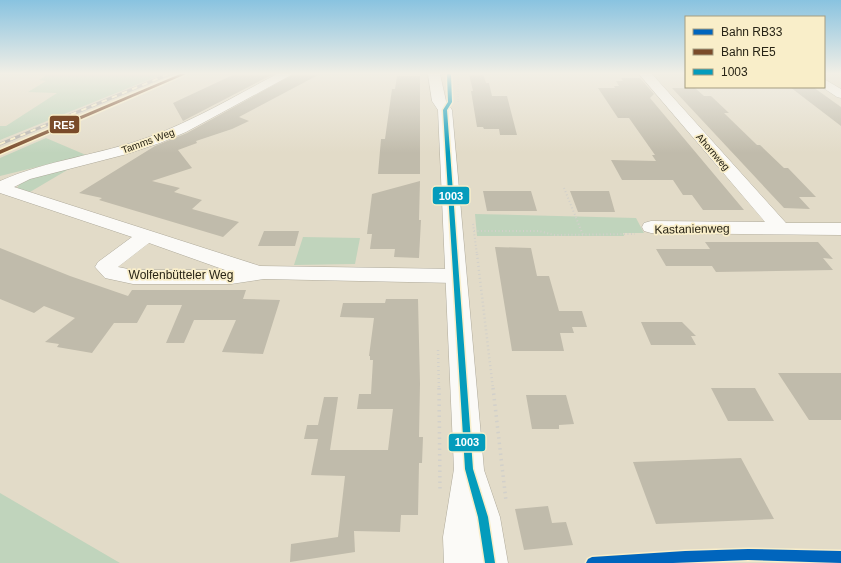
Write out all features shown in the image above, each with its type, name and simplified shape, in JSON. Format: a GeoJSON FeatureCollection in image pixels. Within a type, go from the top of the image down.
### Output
{"type":"FeatureCollection","features":[{"type":"Feature","properties":{"kind":"main road"},"geometry":{"type":"LineString","coordinates":[[439,100],[445,110],[469,469],[460,537],[462,563]]}},
{"type":"Feature","properties":{"kind":"main road"},"geometry":{"type":"LineString","coordinates":[[445,110],[450,100]]}},
{"type":"Feature","properties":{"kind":"main road"},"geometry":{"type":"LineString","coordinates":[[469,469],[483,517],[490,563]]}},
{"type":"Feature","properties":{"kind":"street","name":"Tamms Weg"},"geometry":{"type":"LineString","coordinates":[[0,188],[24,176],[122,151],[155,140],[188,126],[237,100]]}},
{"type":"Feature","properties":{"kind":"street","name":"Ahornweg"},"geometry":{"type":"LineString","coordinates":[[668,100],[781,229]]}},
{"type":"Feature","properties":{"kind":"street","name":"Wolfenbütteler Weg"},"geometry":{"type":"LineString","coordinates":[[0,188],[147,235],[235,266],[264,272]]}},
{"type":"Feature","properties":{"kind":"street","name":"Kastanienweg"},"geometry":{"type":"LineString","coordinates":[[652,227],[841,229]]}},
{"type":"Feature","properties":{"kind":"street","name":"Wolfenbütteler Weg"},"geometry":{"type":"LineString","coordinates":[[147,235],[105,267],[112,273],[133,277],[231,277],[264,272],[456,276]]}},
{"type":"Feature","properties":{"kind":"path"},"geometry":{"type":"LineString","coordinates":[[564,188],[583,235]]}},
{"type":"Feature","properties":{"kind":"path","name":"Kastanienweg"},"geometry":{"type":"LineString","coordinates":[[506,503],[474,231],[539,231],[554,235],[644,234],[652,227]]}},
{"type":"Feature","properties":{"kind":"path"},"geometry":{"type":"LineString","coordinates":[[438,348],[440,491]]}},
{"type":"Feature","properties":{"kind":"green space"},"geometry":{"type":"Polygon","coordinates":[[[46,100],[98,100],[0,140],[0,126],[6,126],[46,100]]]}},
{"type":"Feature","properties":{"kind":"green space"},"geometry":{"type":"Polygon","coordinates":[[[46,138],[86,155],[0,176],[0,158],[46,138]]]}},
{"type":"Feature","properties":{"kind":"green space"},"geometry":{"type":"Polygon","coordinates":[[[74,166],[30,192],[17,188],[27,180],[34,177],[74,166]]]}},
{"type":"Feature","properties":{"kind":"green space"},"geometry":{"type":"Polygon","coordinates":[[[475,214],[636,218],[644,233],[623,233],[624,236],[477,236],[475,214]]]}},
{"type":"Feature","properties":{"kind":"green space"},"geometry":{"type":"Polygon","coordinates":[[[303,237],[360,238],[355,264],[294,265],[303,237]]]}},
{"type":"Feature","properties":{"kind":"green space"},"geometry":{"type":"Polygon","coordinates":[[[0,493],[120,563],[0,563],[0,493]]]}},
{"type":"Feature","properties":{"kind":"building"},"geometry":{"type":"Polygon","coordinates":[[[179,100],[223,100],[183,121],[173,103],[179,100]]]}},
{"type":"Feature","properties":{"kind":"building"},"geometry":{"type":"Polygon","coordinates":[[[246,100],[271,100],[239,117],[249,121],[232,129],[196,141],[197,143],[178,150],[192,168],[152,181],[180,188],[174,192],[202,200],[192,209],[239,222],[223,237],[99,200],[102,198],[79,193],[155,146],[187,133],[246,100]]]}},
{"type":"Feature","properties":{"kind":"building"},"geometry":{"type":"Polygon","coordinates":[[[390,100],[420,100],[420,174],[378,174],[381,139],[385,139],[390,100]]]}},
{"type":"Feature","properties":{"kind":"building"},"geometry":{"type":"Polygon","coordinates":[[[473,100],[508,100],[517,135],[500,135],[499,129],[484,129],[483,127],[477,127],[473,100]]]}},
{"type":"Feature","properties":{"kind":"building"},"geometry":{"type":"Polygon","coordinates":[[[606,100],[652,100],[744,210],[703,210],[692,195],[683,195],[673,180],[622,180],[611,160],[656,161],[652,155],[655,155],[629,118],[618,118],[606,100]]]}},
{"type":"Feature","properties":{"kind":"building"},"geometry":{"type":"Polygon","coordinates":[[[683,100],[716,100],[729,113],[724,113],[757,145],[760,145],[784,168],[788,168],[816,197],[799,197],[810,209],[784,208],[683,100]]]}},
{"type":"Feature","properties":{"kind":"building"},"geometry":{"type":"Polygon","coordinates":[[[807,100],[832,100],[841,107],[841,126],[807,100]]]}},
{"type":"Feature","properties":{"kind":"building"},"geometry":{"type":"Polygon","coordinates":[[[420,181],[419,220],[421,220],[419,258],[394,257],[395,249],[370,249],[372,234],[367,234],[372,194],[420,181]]]}},
{"type":"Feature","properties":{"kind":"building"},"geometry":{"type":"Polygon","coordinates":[[[483,191],[531,191],[537,211],[487,211],[483,191]]]}},
{"type":"Feature","properties":{"kind":"building"},"geometry":{"type":"Polygon","coordinates":[[[570,191],[609,191],[615,212],[578,212],[570,191]]]}},
{"type":"Feature","properties":{"kind":"building"},"geometry":{"type":"Polygon","coordinates":[[[264,231],[299,231],[295,246],[258,246],[264,231]]]}},
{"type":"Feature","properties":{"kind":"building"},"geometry":{"type":"Polygon","coordinates":[[[705,242],[818,242],[833,259],[823,258],[833,270],[716,272],[712,266],[666,266],[656,249],[710,249],[705,242]]]}},
{"type":"Feature","properties":{"kind":"building"},"geometry":{"type":"Polygon","coordinates":[[[495,247],[531,248],[537,276],[549,276],[559,311],[582,311],[587,327],[572,327],[574,333],[560,333],[564,351],[512,351],[495,247]]]}},
{"type":"Feature","properties":{"kind":"building"},"geometry":{"type":"Polygon","coordinates":[[[0,248],[70,276],[128,296],[132,290],[246,290],[243,299],[280,300],[263,354],[222,352],[236,320],[194,320],[184,343],[166,343],[182,305],[147,305],[137,323],[114,323],[92,353],[57,347],[59,344],[45,342],[75,318],[44,306],[34,313],[0,299],[0,248]]]}},
{"type":"Feature","properties":{"kind":"building"},"geometry":{"type":"Polygon","coordinates":[[[386,299],[418,299],[420,384],[419,437],[423,437],[422,463],[419,463],[418,515],[401,515],[400,532],[354,531],[355,552],[290,562],[291,544],[338,537],[345,476],[311,475],[318,439],[304,439],[307,425],[318,425],[324,397],[338,397],[330,450],[388,450],[393,409],[357,409],[359,394],[371,394],[373,360],[370,360],[369,356],[374,318],[340,317],[343,303],[385,303],[386,299]]]}},
{"type":"Feature","properties":{"kind":"building"},"geometry":{"type":"Polygon","coordinates":[[[641,322],[682,322],[696,336],[691,336],[696,345],[651,345],[641,322]]]}},
{"type":"Feature","properties":{"kind":"building"},"geometry":{"type":"Polygon","coordinates":[[[778,373],[841,373],[841,420],[809,420],[778,373]]]}},
{"type":"Feature","properties":{"kind":"building"},"geometry":{"type":"Polygon","coordinates":[[[711,388],[755,388],[774,421],[728,421],[711,388]]]}},
{"type":"Feature","properties":{"kind":"building"},"geometry":{"type":"Polygon","coordinates":[[[526,395],[566,395],[574,424],[559,425],[559,429],[532,429],[526,395]]]}},
{"type":"Feature","properties":{"kind":"building"},"geometry":{"type":"Polygon","coordinates":[[[741,458],[774,519],[656,524],[633,462],[741,458]]]}},
{"type":"Feature","properties":{"kind":"building"},"geometry":{"type":"Polygon","coordinates":[[[548,506],[552,523],[566,522],[573,545],[524,550],[515,509],[548,506]]]}},
{"type":"Feature","properties":{"kind":"railway"},"geometry":{"type":"LineString","coordinates":[[0,144],[106,100]]}},
{"type":"Feature","properties":{"kind":"rail line","name":"RE5"},"geometry":{"type":"LineString","coordinates":[[0,152],[122,100]]}},
{"type":"Feature","properties":{"kind":"rail line","name":"RB33"},"geometry":{"type":"LineString","coordinates":[[592,563],[654,558],[748,555],[841,557]]}},
{"type":"Feature","properties":{"kind":"transit line","name":"1003"},"geometry":{"type":"LineString","coordinates":[[450,100],[445,110],[469,469],[483,517],[490,563]]}}]}
